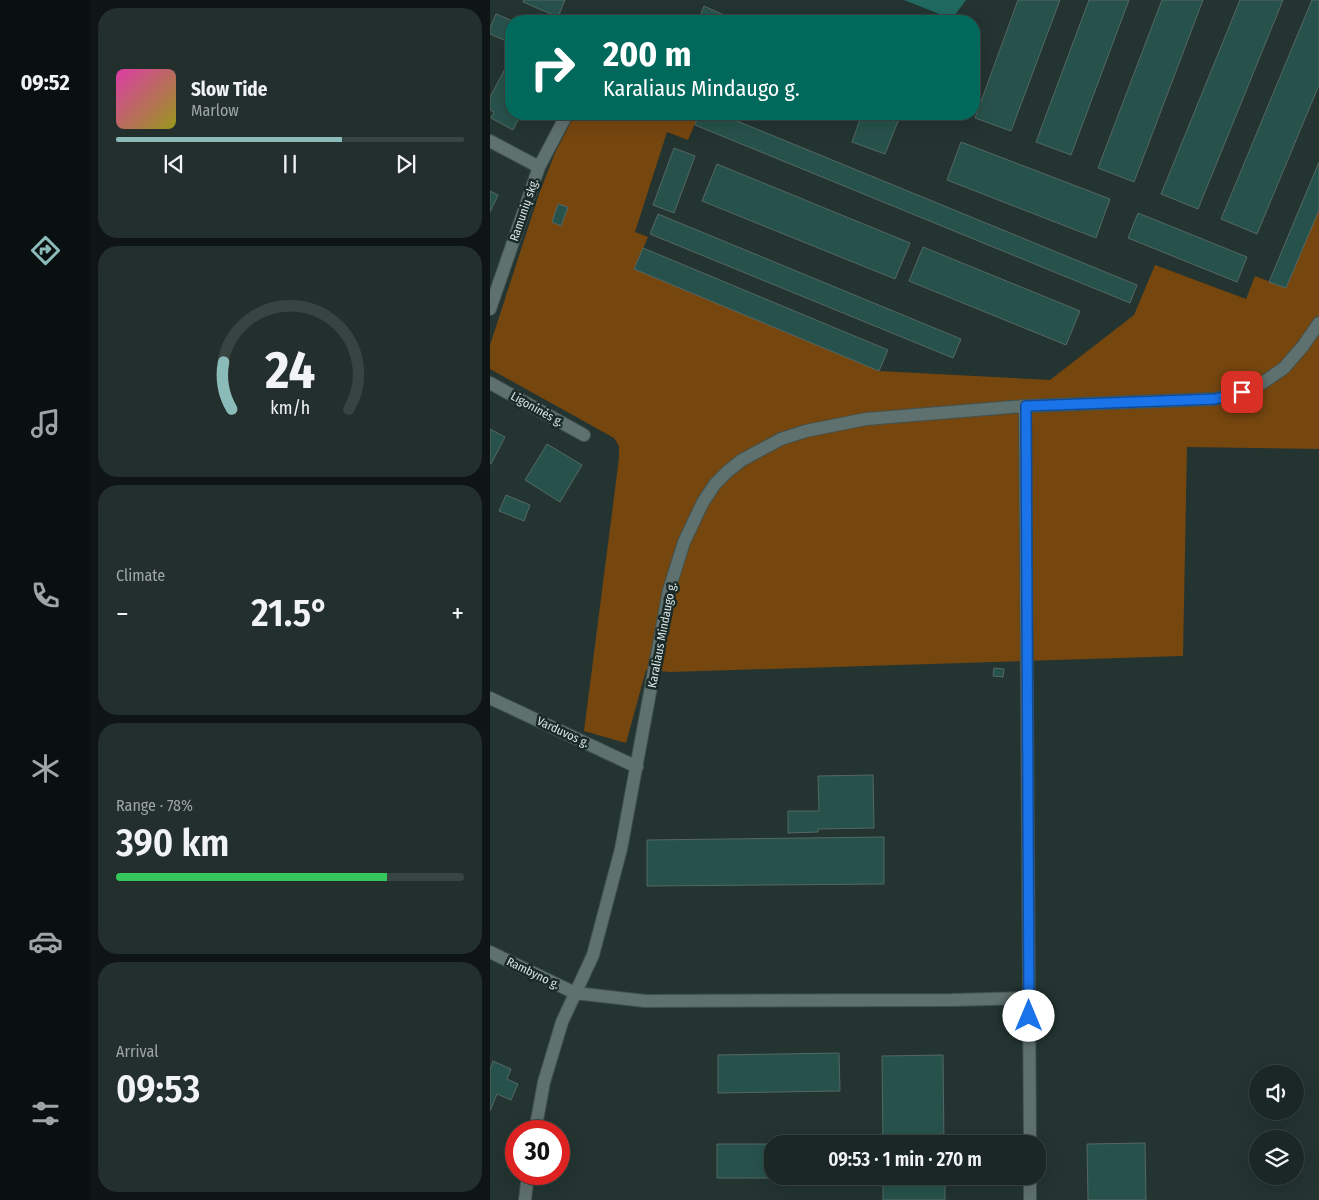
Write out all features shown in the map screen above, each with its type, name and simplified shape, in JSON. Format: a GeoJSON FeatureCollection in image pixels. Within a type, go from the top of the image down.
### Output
{"type":"FeatureCollection","features":[{"type":"Feature","properties":{"kind":"street","name":"Ramunių skg."},"geometry":{"type":"LineString","coordinates":[[490,309],[539,167],[564,120]]}},
{"type":"Feature","properties":{"kind":"street"},"geometry":{"type":"LineString","coordinates":[[490,141],[539,167]]}},
{"type":"Feature","properties":{"kind":"street","name":"Karaliaus Mindaugo g."},"geometry":{"type":"LineString","coordinates":[[537,1120],[544,1082],[562,1022],[586,971],[595,946],[621,849],[669,590],[684,542],[703,502],[715,484],[728,470],[770,444],[806,431],[866,419],[1026,406],[1215,399],[1255,388],[1284,368],[1319,323]]}},
{"type":"Feature","properties":{"kind":"street","name":"Ligoninės g."},"geometry":{"type":"LineString","coordinates":[[490,383],[584,435]]}},
{"type":"Feature","properties":{"kind":"street"},"geometry":{"type":"LineString","coordinates":[[1026,406],[1030,1135]]}},
{"type":"Feature","properties":{"kind":"street","name":"Varduvos g."},"geometry":{"type":"LineString","coordinates":[[490,698],[637,767]]}},
{"type":"Feature","properties":{"kind":"street","name":"Rambyno g."},"geometry":{"type":"LineString","coordinates":[[490,952],[575,993],[645,1002],[1029,998]]}},
{"type":"Feature","properties":{"kind":"street"},"geometry":{"type":"LineString","coordinates":[[524,1200],[526,1185]]}},
{"type":"Feature","properties":{"kind":"street"},"geometry":{"type":"LineString","coordinates":[[1030,1185],[1030,1200]]}},
{"type":"Feature","properties":{"kind":"shaded area"},"geometry":{"type":"Polygon","coordinates":[[[904,0],[966,0],[955,15],[942,15],[904,0]]]}},
{"type":"Feature","properties":{"kind":"shaded area"},"geometry":{"type":"Polygon","coordinates":[[[572,120],[696,120],[688,140],[667,132],[635,232],[648,237],[634,269],[879,371],[1050,380],[1134,315],[1155,265],[1246,299],[1255,276],[1286,288],[1319,210],[1319,449],[1187,447],[1183,656],[671,672],[646,670],[626,743],[584,731],[619,446],[614,438],[490,369],[490,345],[539,194],[555,153],[572,120]]]}},
{"type":"Feature","properties":{"kind":"building"},"geometry":{"type":"Polygon","coordinates":[[[524,0],[565,0],[559,15],[553,15],[523,2],[524,0]]]}},
{"type":"Feature","properties":{"kind":"building"},"geometry":{"type":"Polygon","coordinates":[[[1018,0],[1060,0],[1011,131],[980,120],[980,104],[1018,0]]]}},
{"type":"Feature","properties":{"kind":"building"},"geometry":{"type":"Polygon","coordinates":[[[1089,0],[1129,0],[1071,155],[1036,142],[1089,0]]]}},
{"type":"Feature","properties":{"kind":"building"},"geometry":{"type":"Polygon","coordinates":[[[1162,0],[1203,0],[1134,182],[1098,168],[1162,0]]]}},
{"type":"Feature","properties":{"kind":"building"},"geometry":{"type":"Polygon","coordinates":[[[1240,0],[1283,0],[1198,209],[1161,194],[1240,0]]]}},
{"type":"Feature","properties":{"kind":"building"},"geometry":{"type":"Polygon","coordinates":[[[1312,0],[1319,0],[1319,85],[1257,234],[1221,219],[1312,0]]]}},
{"type":"Feature","properties":{"kind":"building"},"geometry":{"type":"Polygon","coordinates":[[[704,6],[724,15],[700,15],[704,6]]]}},
{"type":"Feature","properties":{"kind":"building"},"geometry":{"type":"Polygon","coordinates":[[[496,14],[505,18],[505,40],[490,34],[490,28],[496,14]]]}},
{"type":"Feature","properties":{"kind":"building"},"geometry":{"type":"Polygon","coordinates":[[[505,69],[505,120],[518,120],[513,130],[491,118],[494,112],[490,110],[490,97],[505,69]]]}},
{"type":"Feature","properties":{"kind":"building"},"geometry":{"type":"Polygon","coordinates":[[[697,120],[735,120],[1137,285],[1130,303],[695,125],[697,120]]]}},
{"type":"Feature","properties":{"kind":"building"},"geometry":{"type":"Polygon","coordinates":[[[860,120],[899,120],[885,154],[852,142],[860,120]]]}},
{"type":"Feature","properties":{"kind":"building"},"geometry":{"type":"Polygon","coordinates":[[[961,142],[1110,199],[1096,238],[947,180],[961,142]]]}},
{"type":"Feature","properties":{"kind":"building"},"geometry":{"type":"Polygon","coordinates":[[[674,148],[695,156],[674,213],[653,205],[674,148]]]}},
{"type":"Feature","properties":{"kind":"building"},"geometry":{"type":"Polygon","coordinates":[[[1319,162],[1319,210],[1286,288],[1269,282],[1319,162]]]}},
{"type":"Feature","properties":{"kind":"building"},"geometry":{"type":"Polygon","coordinates":[[[717,164],[910,243],[895,279],[702,201],[717,164]]]}},
{"type":"Feature","properties":{"kind":"building"},"geometry":{"type":"Polygon","coordinates":[[[490,191],[498,195],[490,212],[490,191]]]}},
{"type":"Feature","properties":{"kind":"building"},"geometry":{"type":"Polygon","coordinates":[[[558,204],[568,207],[561,226],[552,222],[558,204]]]}},
{"type":"Feature","properties":{"kind":"building"},"geometry":{"type":"Polygon","coordinates":[[[1138,213],[1247,257],[1237,282],[1128,238],[1138,213]]]}},
{"type":"Feature","properties":{"kind":"building"},"geometry":{"type":"Polygon","coordinates":[[[658,214],[961,339],[953,358],[650,234],[658,214]]]}},
{"type":"Feature","properties":{"kind":"building"},"geometry":{"type":"Polygon","coordinates":[[[923,247],[1080,311],[1066,345],[909,281],[923,247]]]}},
{"type":"Feature","properties":{"kind":"building"},"geometry":{"type":"Polygon","coordinates":[[[643,248],[888,350],[879,371],[634,269],[643,248]]]}},
{"type":"Feature","properties":{"kind":"building"},"geometry":{"type":"Polygon","coordinates":[[[490,429],[505,437],[491,464],[490,464],[490,429]]]}},
{"type":"Feature","properties":{"kind":"building"},"geometry":{"type":"Polygon","coordinates":[[[547,444],[582,465],[560,502],[525,480],[547,444]]]}},
{"type":"Feature","properties":{"kind":"building"},"geometry":{"type":"Polygon","coordinates":[[[506,495],[530,505],[524,521],[499,511],[506,495]]]}},
{"type":"Feature","properties":{"kind":"building"},"geometry":{"type":"Polygon","coordinates":[[[994,668],[1004,669],[1003,677],[993,676],[994,668]]]}},
{"type":"Feature","properties":{"kind":"building"},"geometry":{"type":"Polygon","coordinates":[[[873,775],[874,828],[818,829],[818,832],[788,833],[788,811],[819,811],[818,776],[873,775]]]}},
{"type":"Feature","properties":{"kind":"building"},"geometry":{"type":"Polygon","coordinates":[[[884,837],[884,884],[647,886],[647,840],[884,837]]]}},
{"type":"Feature","properties":{"kind":"building"},"geometry":{"type":"Polygon","coordinates":[[[839,1053],[840,1091],[718,1093],[718,1055],[839,1053]]]}},
{"type":"Feature","properties":{"kind":"building"},"geometry":{"type":"Polygon","coordinates":[[[943,1055],[944,1135],[883,1135],[882,1056],[943,1055]]]}},
{"type":"Feature","properties":{"kind":"building"},"geometry":{"type":"Polygon","coordinates":[[[493,1061],[511,1069],[507,1079],[518,1084],[511,1100],[497,1094],[490,1111],[490,1069],[493,1061]]]}},
{"type":"Feature","properties":{"kind":"building"},"geometry":{"type":"Polygon","coordinates":[[[1145,1143],[1146,1200],[1088,1200],[1087,1144],[1145,1143]]]}},
{"type":"Feature","properties":{"kind":"building"},"geometry":{"type":"Polygon","coordinates":[[[717,1144],[764,1144],[764,1178],[717,1178],[717,1144]]]}},
{"type":"Feature","properties":{"kind":"building"},"geometry":{"type":"Polygon","coordinates":[[[883,1185],[945,1185],[945,1200],[883,1200],[883,1185]]]}},
{"type":"Feature","properties":{"kind":"route"},"geometry":{"type":"LineString","coordinates":[[1029,1016],[1026,406],[1215,399],[1242,392]]}}]}
